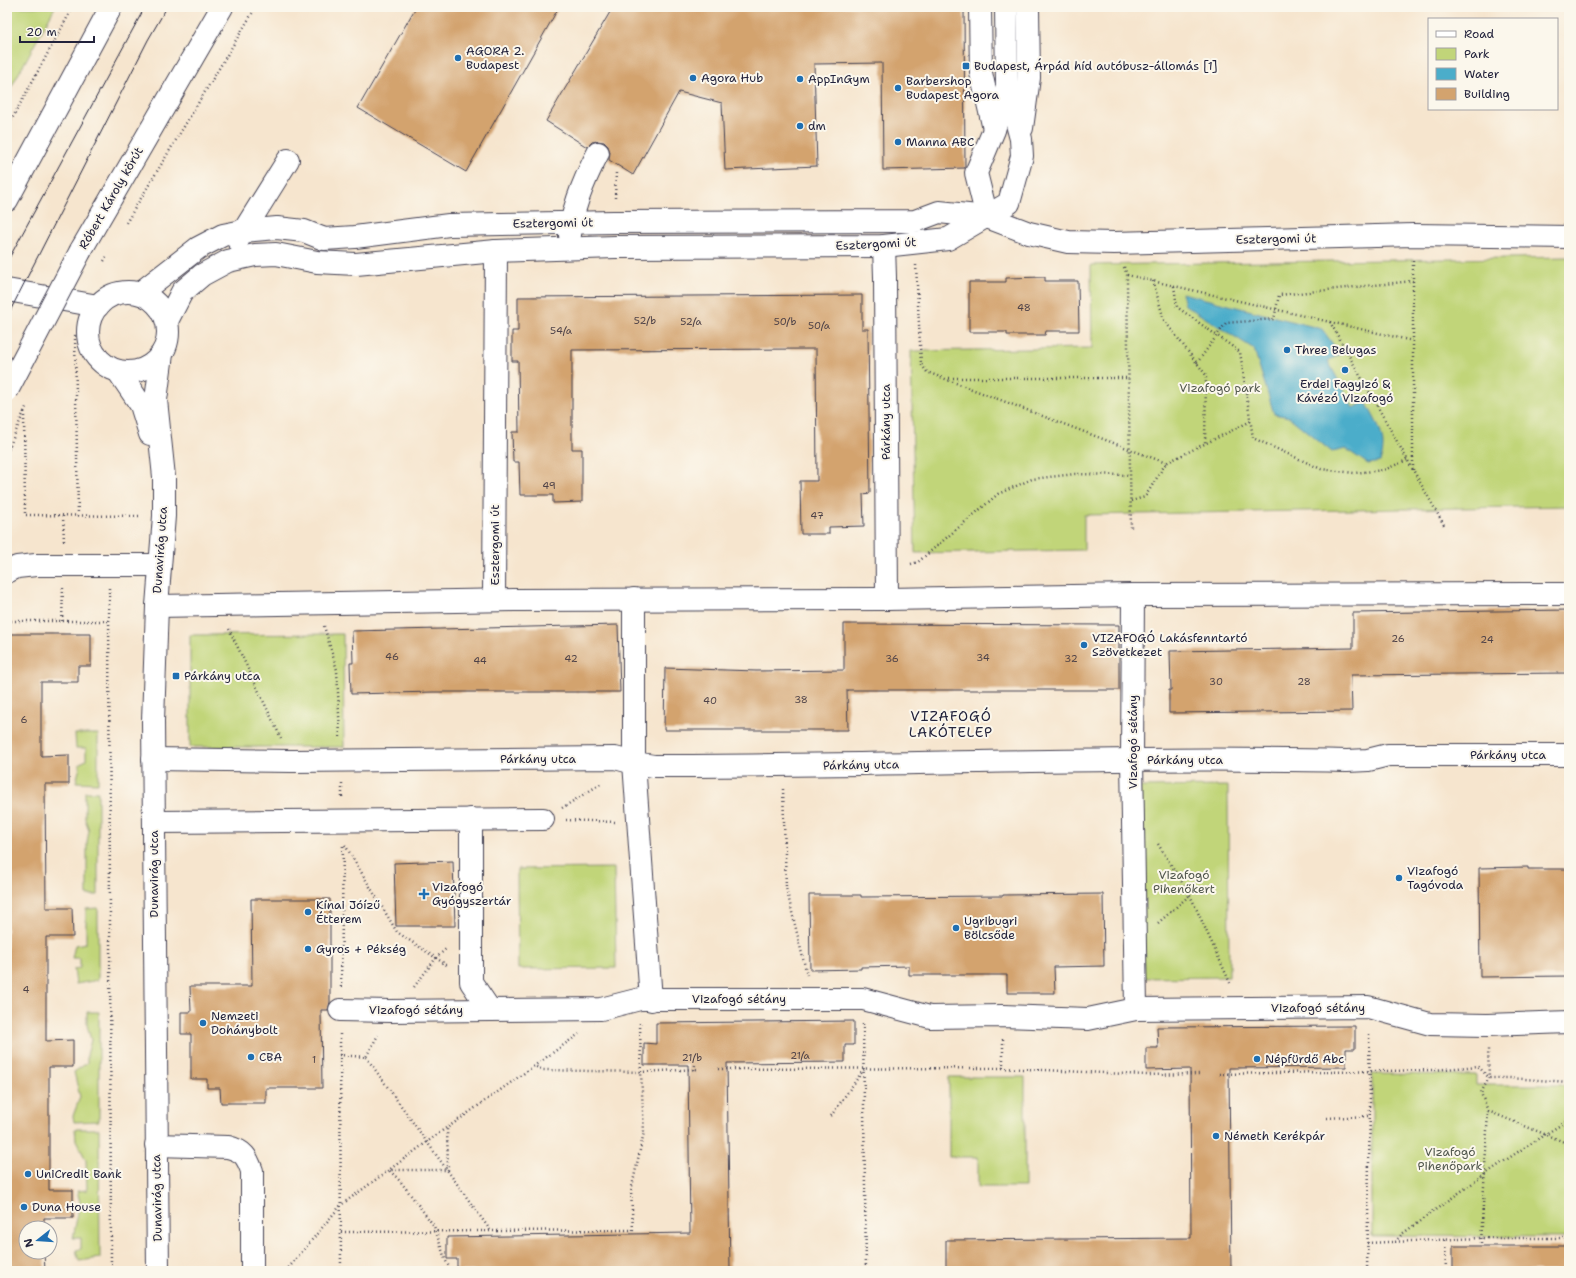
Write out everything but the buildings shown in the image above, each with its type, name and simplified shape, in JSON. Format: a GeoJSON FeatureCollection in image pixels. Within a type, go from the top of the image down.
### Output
{"type":"FeatureCollection","features":[{"type":"Feature","properties":{"kind":"street"},"geometry":{"type":"LineString","coordinates":[[7,200],[111,7]]}},
{"type":"Feature","properties":{"kind":"street","name":"Róbert Károly körút"},"geometry":{"type":"LineString","coordinates":[[7,392],[81,250],[222,7]]}},
{"type":"Feature","properties":{"kind":"street"},"geometry":{"type":"LineString","coordinates":[[980,7],[982,73],[994,130]]}},
{"type":"Feature","properties":{"kind":"street"},"geometry":{"type":"LineString","coordinates":[[1006,7],[1006,86],[994,130],[976,173],[987,217],[1009,203],[1022,156],[1021,139],[1029,78],[1028,7]]}},
{"type":"Feature","properties":{"kind":"street"},"geometry":{"type":"LineString","coordinates":[[1006,86],[1021,139]]}},
{"type":"Feature","properties":{"kind":"street"},"geometry":{"type":"LineString","coordinates":[[569,248],[571,222],[586,176],[598,153]]}},
{"type":"Feature","properties":{"kind":"street"},"geometry":{"type":"LineString","coordinates":[[228,261],[243,230],[288,160]]}},
{"type":"Feature","properties":{"kind":"street","name":"Esztergomi út"},"geometry":{"type":"LineString","coordinates":[[140,293],[198,248],[223,235],[243,230],[277,228],[304,231],[324,239],[355,237],[449,225],[571,222],[915,221],[939,212],[987,217],[1029,233],[1068,242],[1114,243],[1413,235],[1569,237]]}},
{"type":"Feature","properties":{"kind":"street","name":"Esztergomi út"},"geometry":{"type":"LineString","coordinates":[[118,371],[131,372],[143,370],[154,364],[162,354],[168,338],[167,321],[182,292],[202,275],[228,261],[255,255],[276,254],[317,262],[356,264],[496,251],[569,248],[884,246],[948,239],[987,217]]}},
{"type":"Feature","properties":{"kind":"street","name":"Párkány utca"},"geometry":{"type":"LineString","coordinates":[[884,246],[886,285],[888,599]]}},
{"type":"Feature","properties":{"kind":"street","name":"Esztergomi út"},"geometry":{"type":"LineString","coordinates":[[494,600],[496,251]]}},
{"type":"Feature","properties":{"kind":"street"},"geometry":{"type":"LineString","coordinates":[[7,290],[98,306]]}},
{"type":"Feature","properties":{"kind":"street"},"geometry":{"type":"LineString","coordinates":[[118,371],[107,366],[95,354],[89,338],[89,326],[92,315],[98,306],[110,296],[125,292],[140,293],[157,304],[167,321]]}},
{"type":"Feature","properties":{"kind":"street","name":"Dunavirág utca"},"geometry":{"type":"LineString","coordinates":[[158,1271],[153,721],[157,606],[164,516],[164,477],[156,400],[162,354]]}},
{"type":"Feature","properties":{"kind":"street","name":"Dunavirág utca"},"geometry":{"type":"LineString","coordinates":[[118,371],[141,405],[164,477]]}},
{"type":"Feature","properties":{"kind":"street"},"geometry":{"type":"LineString","coordinates":[[7,572],[17,567],[36,565],[160,565]]}},
{"type":"Feature","properties":{"kind":"street"},"geometry":{"type":"LineString","coordinates":[[157,606],[494,600],[888,599],[1133,595],[1569,594]]}},
{"type":"Feature","properties":{"kind":"street","name":"Vizafogó sétány"},"geometry":{"type":"LineString","coordinates":[[1133,595],[1132,759],[1136,1009]]}},
{"type":"Feature","properties":{"kind":"street"},"geometry":{"type":"LineString","coordinates":[[634,599],[634,763],[638,823],[645,999]]}},
{"type":"Feature","properties":{"kind":"street","name":"Párkány utca"},"geometry":{"type":"LineString","coordinates":[[154,759],[292,761],[615,758],[654,766],[788,766],[1132,759],[1347,761],[1368,760],[1388,755],[1569,755]]}},
{"type":"Feature","properties":{"kind":"street"},"geometry":{"type":"LineString","coordinates":[[154,822],[471,819],[543,820]]}},
{"type":"Feature","properties":{"kind":"street"},"geometry":{"type":"LineString","coordinates":[[471,819],[472,982],[490,1010]]}},
{"type":"Feature","properties":{"kind":"street","name":"Vizafogó sétány"},"geometry":{"type":"LineString","coordinates":[[340,1010],[393,1011],[601,1009],[645,999],[863,999],[930,1017],[1003,1016],[1088,1018],[1136,1009],[1368,1007],[1430,1024],[1488,1025],[1569,1022]]}},
{"type":"Feature","properties":{"kind":"street"},"geometry":{"type":"LineString","coordinates":[[156,1145],[228,1147],[238,1150],[248,1159],[252,1172],[252,1271]]}},
{"type":"Feature","properties":{"kind":"path"},"geometry":{"type":"LineString","coordinates":[[7,128],[73,7]]}},
{"type":"Feature","properties":{"kind":"path"},"geometry":{"type":"LineString","coordinates":[[124,228],[256,7]]}},
{"type":"Feature","properties":{"kind":"path"},"geometry":{"type":"LineString","coordinates":[[614,222],[616,172]]}},
{"type":"Feature","properties":{"kind":"path"},"geometry":{"type":"LineString","coordinates":[[1413,235],[1413,470]]}},
{"type":"Feature","properties":{"kind":"path"},"geometry":{"type":"LineString","coordinates":[[1114,243],[1127,275],[1131,530]]}},
{"type":"Feature","properties":{"kind":"path"},"geometry":{"type":"LineString","coordinates":[[108,255],[112,248]]}},
{"type":"Feature","properties":{"kind":"path"},"geometry":{"type":"LineString","coordinates":[[916,260],[921,364],[927,372],[946,378],[1166,464]]}},
{"type":"Feature","properties":{"kind":"path"},"geometry":{"type":"LineString","coordinates":[[1127,275],[1413,341]]}},
{"type":"Feature","properties":{"kind":"path"},"geometry":{"type":"LineString","coordinates":[[1152,281],[1164,320],[1206,375],[1205,444]]}},
{"type":"Feature","properties":{"kind":"path"},"geometry":{"type":"LineString","coordinates":[[1197,363],[1226,323],[1274,319],[1279,295],[1413,281]]}},
{"type":"Feature","properties":{"kind":"path"},"geometry":{"type":"LineString","coordinates":[[1174,286],[1177,307],[1240,352],[1253,438],[1321,469],[1354,473],[1384,470],[1407,460]]}},
{"type":"Feature","properties":{"kind":"path"},"geometry":{"type":"LineString","coordinates":[[1330,322],[1444,525]]}},
{"type":"Feature","properties":{"kind":"path"},"geometry":{"type":"LineString","coordinates":[[78,516],[75,336],[89,326]]}},
{"type":"Feature","properties":{"kind":"path"},"geometry":{"type":"LineString","coordinates":[[946,378],[1129,378]]}},
{"type":"Feature","properties":{"kind":"path"},"geometry":{"type":"LineString","coordinates":[[7,453],[24,412],[25,515],[164,516]]}},
{"type":"Feature","properties":{"kind":"path"},"geometry":{"type":"LineString","coordinates":[[1131,501],[1145,497],[1166,464],[1251,421]]}},
{"type":"Feature","properties":{"kind":"path"},"geometry":{"type":"LineString","coordinates":[[887,572],[918,562],[998,494],[1032,479],[1075,474],[1130,475]]}},
{"type":"Feature","properties":{"kind":"path"},"geometry":{"type":"LineString","coordinates":[[109,565],[111,1271]]}},
{"type":"Feature","properties":{"kind":"path"},"geometry":{"type":"LineString","coordinates":[[317,603],[338,670],[343,820]]}},
{"type":"Feature","properties":{"kind":"path"},"geometry":{"type":"LineString","coordinates":[[204,605],[226,624],[292,761]]}},
{"type":"Feature","properties":{"kind":"path"},"geometry":{"type":"LineString","coordinates":[[7,621],[109,621]]}},
{"type":"Feature","properties":{"kind":"path"},"geometry":{"type":"LineString","coordinates":[[543,820],[634,763]]}},
{"type":"Feature","properties":{"kind":"path"},"geometry":{"type":"LineString","coordinates":[[788,766],[783,779],[786,887],[809,980],[809,1000]]}},
{"type":"Feature","properties":{"kind":"path"},"geometry":{"type":"LineString","coordinates":[[543,820],[638,823]]}},
{"type":"Feature","properties":{"kind":"path"},"geometry":{"type":"LineString","coordinates":[[341,1271],[339,1055],[343,841],[397,932],[472,982]]}},
{"type":"Feature","properties":{"kind":"path"},"geometry":{"type":"LineString","coordinates":[[1157,844],[1190,895],[1236,996],[1237,1008]]}},
{"type":"Feature","properties":{"kind":"path"},"geometry":{"type":"LineString","coordinates":[[1135,937],[1142,937],[1190,895]]}},
{"type":"Feature","properties":{"kind":"path"},"geometry":{"type":"LineString","coordinates":[[366,1057],[393,1011],[436,958],[471,925]]}},
{"type":"Feature","properties":{"kind":"path"},"geometry":{"type":"LineString","coordinates":[[341,1232],[633,1230],[631,1191],[644,1132],[640,1072],[645,999]]}},
{"type":"Feature","properties":{"kind":"path"},"geometry":{"type":"LineString","coordinates":[[863,999],[865,1069],[866,1271]]}},
{"type":"Feature","properties":{"kind":"path"},"geometry":{"type":"LineString","coordinates":[[1367,1271],[1370,1116],[1368,1007]]}},
{"type":"Feature","properties":{"kind":"path"},"geometry":{"type":"LineString","coordinates":[[1003,1016],[1003,1068]]}},
{"type":"Feature","properties":{"kind":"path"},"geometry":{"type":"LineString","coordinates":[[1481,1243],[1488,1111],[1481,1093],[1489,1078],[1488,1025]]}},
{"type":"Feature","properties":{"kind":"path"},"geometry":{"type":"LineString","coordinates":[[286,1271],[341,1205],[427,1141],[585,1030]]}},
{"type":"Feature","properties":{"kind":"path"},"geometry":{"type":"LineString","coordinates":[[339,1055],[366,1057],[490,1230]]}},
{"type":"Feature","properties":{"kind":"path"},"geometry":{"type":"LineString","coordinates":[[694,1070],[695,1065]]}},
{"type":"Feature","properties":{"kind":"path"},"geometry":{"type":"LineString","coordinates":[[534,1066],[543,1070],[640,1072],[699,1069]]}},
{"type":"Feature","properties":{"kind":"path"},"geometry":{"type":"LineString","coordinates":[[1219,1074],[1434,1070],[1478,1066],[1489,1078],[1569,1082]]}},
{"type":"Feature","properties":{"kind":"path"},"geometry":{"type":"LineString","coordinates":[[718,1068],[1003,1068],[1146,1075],[1200,1074]]}},
{"type":"Feature","properties":{"kind":"path"},"geometry":{"type":"LineString","coordinates":[[831,1116],[865,1069]]}},
{"type":"Feature","properties":{"kind":"path"},"geometry":{"type":"LineString","coordinates":[[1488,1111],[1569,1144]]}},
{"type":"Feature","properties":{"kind":"path"},"geometry":{"type":"LineString","coordinates":[[1327,1118],[1370,1116]]}},
{"type":"Feature","properties":{"kind":"path"},"geometry":{"type":"LineString","coordinates":[[1395,1242],[1402,1234],[1484,1175],[1569,1120]]}},
{"type":"Feature","properties":{"kind":"path"},"geometry":{"type":"LineString","coordinates":[[447,1128],[448,1170]]}},
{"type":"Feature","properties":{"kind":"path"},"geometry":{"type":"LineString","coordinates":[[389,1170],[448,1170]]}},
{"type":"Feature","properties":{"kind":"path"},"geometry":{"type":"LineString","coordinates":[[389,1170],[401,1182],[434,1226],[445,1259],[452,1271]]}},
{"type":"Feature","properties":{"kind":"path"},"geometry":{"type":"LineString","coordinates":[[1367,1243],[1481,1238],[1569,1238]]}},
{"type":"Feature","properties":{"kind":"path"},"geometry":{"type":"LineString","coordinates":[[1445,1240],[1446,1271]]}},
{"type":"Feature","properties":{"kind":"green space"},"geometry":{"type":"Polygon","coordinates":[[[7,7],[55,7],[7,95],[7,7]]]}},
{"type":"Feature","properties":{"kind":"green space","name":"Vizafogó park"},"geometry":{"type":"Polygon","coordinates":[[[1569,257],[1569,506],[1084,515],[1084,550],[915,553],[911,351],[1092,348],[1091,265],[1569,257]]]}},
{"type":"Feature","properties":{"kind":"green space"},"geometry":{"type":"Polygon","coordinates":[[[343,634],[344,747],[190,747],[190,635],[343,634]]]}},
{"type":"Feature","properties":{"kind":"green space"},"geometry":{"type":"Polygon","coordinates":[[[75,734],[98,734],[98,783],[76,782],[80,767],[79,764],[86,760],[86,748],[76,748],[75,734]]]}},
{"type":"Feature","properties":{"kind":"green space","name":"Vizafogó Pihenőkert"},"geometry":{"type":"Polygon","coordinates":[[[1228,786],[1229,977],[1141,978],[1139,787],[1228,786]]]}},
{"type":"Feature","properties":{"kind":"green space"},"geometry":{"type":"Polygon","coordinates":[[[85,792],[98,792],[98,895],[87,895],[87,843],[89,830],[85,819],[85,792]]]}},
{"type":"Feature","properties":{"kind":"green space"},"geometry":{"type":"Polygon","coordinates":[[[614,868],[616,968],[518,969],[517,869],[614,868]]]}},
{"type":"Feature","properties":{"kind":"green space"},"geometry":{"type":"Polygon","coordinates":[[[98,908],[98,980],[76,984],[74,969],[80,968],[80,958],[72,958],[75,945],[86,943],[86,909],[98,908]]]}},
{"type":"Feature","properties":{"kind":"green space"},"geometry":{"type":"Polygon","coordinates":[[[87,1012],[99,1012],[99,1121],[74,1122],[73,1116],[80,1097],[74,1072],[87,1063],[87,1055],[91,1040],[87,1025],[87,1012]]]}},
{"type":"Feature","properties":{"kind":"green space","name":"Vizafogó Pihenőpark"},"geometry":{"type":"Polygon","coordinates":[[[1372,1074],[1476,1075],[1476,1085],[1569,1085],[1569,1237],[1372,1236],[1372,1074]]]}},
{"type":"Feature","properties":{"kind":"green space"},"geometry":{"type":"Polygon","coordinates":[[[949,1077],[1025,1077],[1025,1187],[978,1187],[978,1157],[949,1157],[949,1077]]]}},
{"type":"Feature","properties":{"kind":"green space"},"geometry":{"type":"Polygon","coordinates":[[[75,1129],[99,1129],[100,1258],[79,1261],[76,1250],[81,1249],[81,1238],[73,1238],[80,1202],[77,1191],[87,1190],[86,1160],[76,1140],[75,1129]]]}},
{"type":"Feature","properties":{"kind":"water"},"geometry":{"type":"Polygon","coordinates":[[[1182,293],[1322,329],[1340,354],[1328,361],[1353,408],[1366,402],[1377,424],[1383,446],[1380,462],[1368,464],[1346,449],[1332,452],[1289,417],[1274,414],[1254,349],[1185,305],[1182,293]]]}},
{"type":"Feature","properties":{"kind":"tram line"},"geometry":{"type":"LineString","coordinates":[[7,262],[145,7]]}},
{"type":"Feature","properties":{"kind":"tram line"},"geometry":{"type":"LineString","coordinates":[[7,317],[148,40],[167,7]]}},
{"type":"Feature","properties":{"kind":"place","name":"AGORA 2. Budapest"},"geometry":{"type":"Point","coordinates":[458,58]}},
{"type":"Feature","properties":{"kind":"place","name":"Budapest, Árpád híd autóbusz-állomás [1]"},"geometry":{"type":"Point","coordinates":[966,66]}},
{"type":"Feature","properties":{"kind":"place","name":"Agora Hub"},"geometry":{"type":"Point","coordinates":[693,78]}},
{"type":"Feature","properties":{"kind":"place","name":"AppInGym"},"geometry":{"type":"Point","coordinates":[800,79]}},
{"type":"Feature","properties":{"kind":"place","name":"Barbershop Budapest Agora"},"geometry":{"type":"Point","coordinates":[898,88]}},
{"type":"Feature","properties":{"kind":"place","name":"dm"},"geometry":{"type":"Point","coordinates":[800,126]}},
{"type":"Feature","properties":{"kind":"place","name":"Manna ABC"},"geometry":{"type":"Point","coordinates":[898,142]}},
{"type":"Feature","properties":{"kind":"place","name":"Three Belugas"},"geometry":{"type":"Point","coordinates":[1287,350]}},
{"type":"Feature","properties":{"kind":"place","name":"Erdei Fagyizó & Kávézó Vizafogó"},"geometry":{"type":"Point","coordinates":[1345,370]}},
{"type":"Feature","properties":{"kind":"place","name":"VIZAFOGÓ Lakásfenntartó Szövetkezet"},"geometry":{"type":"Point","coordinates":[1084,645]}},
{"type":"Feature","properties":{"kind":"place","name":"Párkány utca"},"geometry":{"type":"Point","coordinates":[176,676]}},
{"type":"Feature","properties":{"kind":"place","name":"Vizafogó Tagóvoda"},"geometry":{"type":"Point","coordinates":[1399,878]}},
{"type":"Feature","properties":{"kind":"place","name":"Vizafogó Gyógyszertár"},"geometry":{"type":"Point","coordinates":[424,894]}},
{"type":"Feature","properties":{"kind":"place","name":"Kínai Jóízű Étterem"},"geometry":{"type":"Point","coordinates":[308,912]}},
{"type":"Feature","properties":{"kind":"place","name":"Ugribugri Bölcsőde"},"geometry":{"type":"Point","coordinates":[956,928]}},
{"type":"Feature","properties":{"kind":"place","name":"Gyros + Pékség"},"geometry":{"type":"Point","coordinates":[308,949]}},
{"type":"Feature","properties":{"kind":"place","name":"Nemzeti Dohánybolt"},"geometry":{"type":"Point","coordinates":[203,1023]}},
{"type":"Feature","properties":{"kind":"place","name":"CBA"},"geometry":{"type":"Point","coordinates":[251,1057]}},
{"type":"Feature","properties":{"kind":"place","name":"Népfürdő Abc"},"geometry":{"type":"Point","coordinates":[1257,1059]}},
{"type":"Feature","properties":{"kind":"place","name":"Németh Kerékpár"},"geometry":{"type":"Point","coordinates":[1216,1136]}},
{"type":"Feature","properties":{"kind":"place","name":"UniCredit Bank"},"geometry":{"type":"Point","coordinates":[28,1174]}},
{"type":"Feature","properties":{"kind":"place","name":"Duna House"},"geometry":{"type":"Point","coordinates":[24,1207]}},
{"type":"Feature","properties":{"kind":"district","name":"VIZAFOGÓ LAKÓTELEP"},"geometry":{"type":"Point","coordinates":[951,724]}}]}
